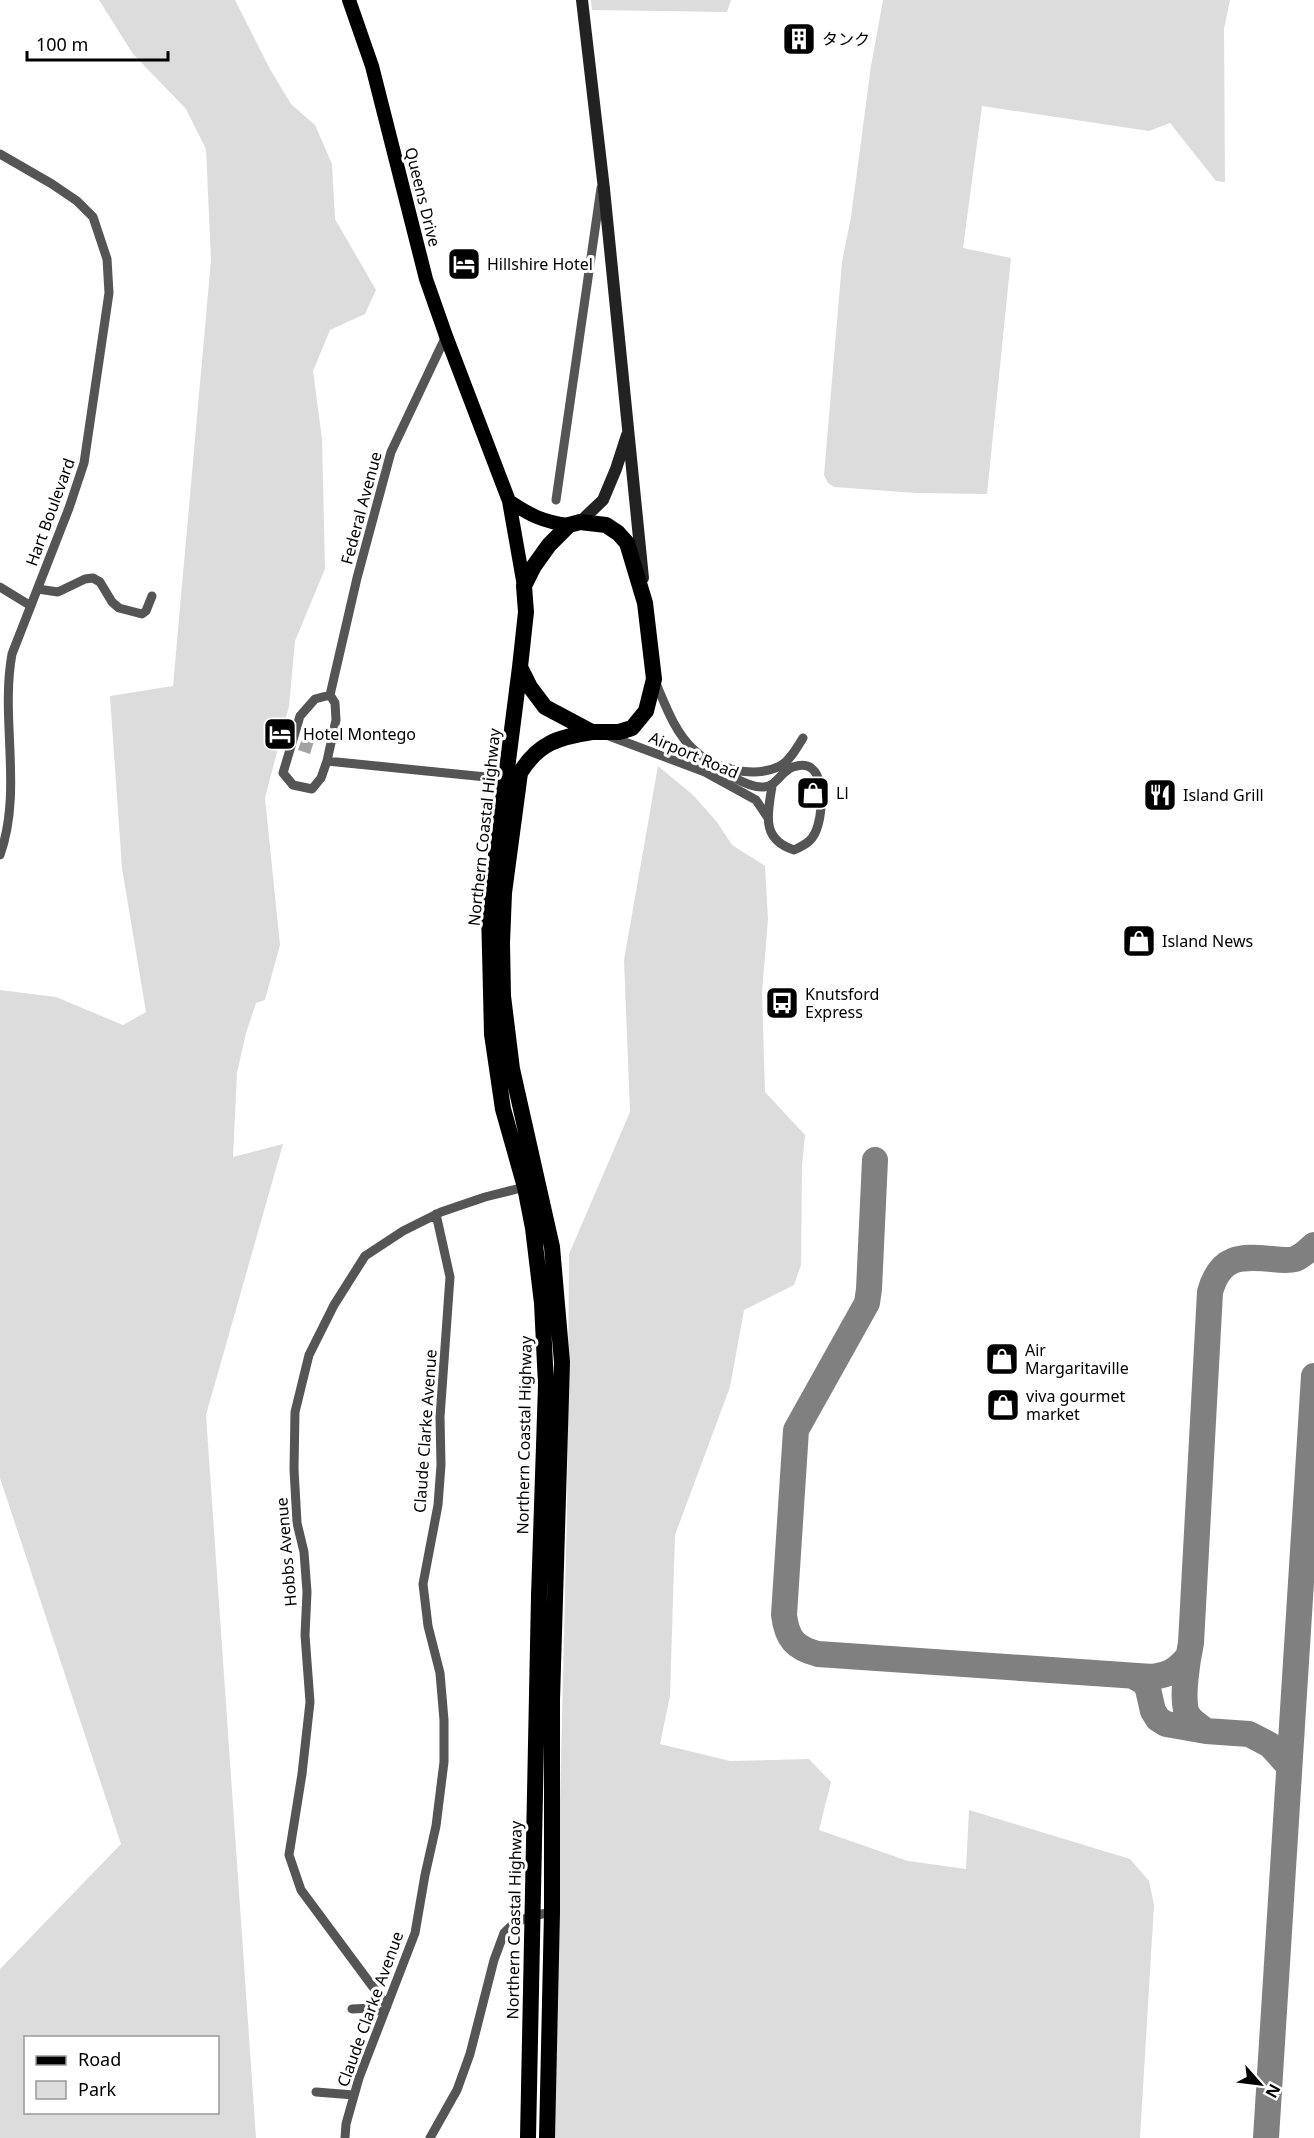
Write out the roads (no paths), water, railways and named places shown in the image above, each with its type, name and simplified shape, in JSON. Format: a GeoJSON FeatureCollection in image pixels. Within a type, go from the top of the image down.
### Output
{"type":"FeatureCollection","features":[{"type":"Feature","properties":{"kind":"highway"},"geometry":{"type":"LineString","coordinates":[[575,524],[606,525],[627,543],[645,603],[654,679],[646,711],[632,728],[619,732],[596,732],[545,707],[519,667],[526,612],[524,586],[534,566],[549,545],[575,524]]}},
{"type":"Feature","properties":{"kind":"highway","name":"Northern Coastal Highway"},"geometry":{"type":"LineString","coordinates":[[519,667],[489,910],[492,1034],[503,1109],[525,1186],[533,1228],[542,1303],[546,1385],[539,1584],[528,2138]]}},
{"type":"Feature","properties":{"kind":"highway","name":"Northern Coastal Highway"},"geometry":{"type":"LineString","coordinates":[[547,2138],[552,1912],[552,1700],[562,1362],[552,1247],[512,1069],[503,996],[502,943],[504,893],[520,773],[529,757],[544,746],[561,739],[596,732]]}},
{"type":"Feature","properties":{"kind":"main road","name":"Queens Drive"},"geometry":{"type":"LineString","coordinates":[[349,0],[372,66],[426,279],[509,501],[524,586]]}},
{"type":"Feature","properties":{"kind":"main road"},"geometry":{"type":"LineString","coordinates":[[582,0],[629,428],[645,603]]}},
{"type":"Feature","properties":{"kind":"main road"},"geometry":{"type":"LineString","coordinates":[[509,501],[534,518],[552,523],[575,524],[603,500],[629,428]]}},
{"type":"Feature","properties":{"kind":"street","name":"Hart Boulevard"},"geometry":{"type":"LineString","coordinates":[[0,154],[52,184],[77,201],[93,217],[107,259],[109,293],[84,463],[69,508],[3,676],[10,801],[6,834],[0,855]]}},
{"type":"Feature","properties":{"kind":"street"},"geometry":{"type":"LineString","coordinates":[[556,500],[602,177]]}},
{"type":"Feature","properties":{"kind":"street","name":"Federal Avenue"},"geometry":{"type":"LineString","coordinates":[[330,695],[357,578],[391,452],[446,336]]}},
{"type":"Feature","properties":{"kind":"street"},"geometry":{"type":"LineString","coordinates":[[38,589],[58,592],[85,579],[93,578],[100,582],[118,608],[142,614],[146,611],[152,596]]}},
{"type":"Feature","properties":{"kind":"street"},"geometry":{"type":"LineString","coordinates":[[0,587],[31,606]]}},
{"type":"Feature","properties":{"kind":"street","name":"Airport Road"},"geometry":{"type":"LineString","coordinates":[[654,679],[672,719],[693,750],[711,761],[729,768],[754,772],[767,771],[782,765],[804,738]]}},
{"type":"Feature","properties":{"kind":"street"},"geometry":{"type":"LineString","coordinates":[[330,695],[335,703],[336,720],[327,761],[321,778],[312,789],[293,785],[283,773],[300,716],[315,699],[330,695]]}},
{"type":"Feature","properties":{"kind":"street","name":"Airport Road"},"geometry":{"type":"LineString","coordinates":[[596,732],[705,772],[756,800],[768,818],[773,836],[785,847],[794,850],[810,843],[822,812],[820,780],[814,772],[807,767],[796,765],[783,773],[772,786],[762,788],[733,777],[729,768]]}},
{"type":"Feature","properties":{"kind":"street"},"geometry":{"type":"LineString","coordinates":[[327,761],[506,779]]}},
{"type":"Feature","properties":{"kind":"street"},"geometry":{"type":"LineString","coordinates":[[768,818],[772,786]]}},
{"type":"Feature","properties":{"kind":"street","name":"Hobbs Avenue"},"geometry":{"type":"LineString","coordinates":[[385,2009],[301,1890],[289,1855],[302,1774],[310,1702],[305,1635],[307,1592],[304,1552],[297,1523],[294,1469],[295,1412],[309,1355],[334,1305],[365,1256],[403,1231],[435,1214],[525,1186]]}},
{"type":"Feature","properties":{"kind":"street","name":"Claude Clarke Avenue"},"geometry":{"type":"LineString","coordinates":[[345,2138],[346,2124],[354,2095],[415,1933],[424,1875],[436,1826],[444,1762],[444,1720],[440,1673],[428,1626],[423,1584],[438,1505],[441,1465],[440,1417],[450,1277],[435,1214]]}},
{"type":"Feature","properties":{"kind":"street"},"geometry":{"type":"LineString","coordinates":[[430,2138],[457,2090],[467,2063],[494,1960],[504,1933],[514,1923],[552,1912]]}},
{"type":"Feature","properties":{"kind":"street"},"geometry":{"type":"LineString","coordinates":[[352,2009],[385,2009]]}},
{"type":"Feature","properties":{"kind":"street"},"geometry":{"type":"LineString","coordinates":[[316,2092],[354,2095]]}},
{"type":"Feature","properties":{"kind":"place","name":"タンク"},"geometry":{"type":"Point","coordinates":[799,39]}},
{"type":"Feature","properties":{"kind":"place","name":"Hillshire Hotel"},"geometry":{"type":"Point","coordinates":[464,264]}},
{"type":"Feature","properties":{"kind":"place","name":"Hotel Montego"},"geometry":{"type":"Point","coordinates":[280,734]}},
{"type":"Feature","properties":{"kind":"place","name":"Ll"},"geometry":{"type":"Point","coordinates":[813,793]}},
{"type":"Feature","properties":{"kind":"place","name":"Island Grill"},"geometry":{"type":"Point","coordinates":[1160,795]}},
{"type":"Feature","properties":{"kind":"place","name":"Island News"},"geometry":{"type":"Point","coordinates":[1139,941]}},
{"type":"Feature","properties":{"kind":"place","name":"Knutsford Express"},"geometry":{"type":"Point","coordinates":[782,1003]}},
{"type":"Feature","properties":{"kind":"place","name":"Air Margaritaville"},"geometry":{"type":"Point","coordinates":[1002,1359]}},
{"type":"Feature","properties":{"kind":"place","name":"viva gourmet market"},"geometry":{"type":"Point","coordinates":[1003,1405]}}]}
